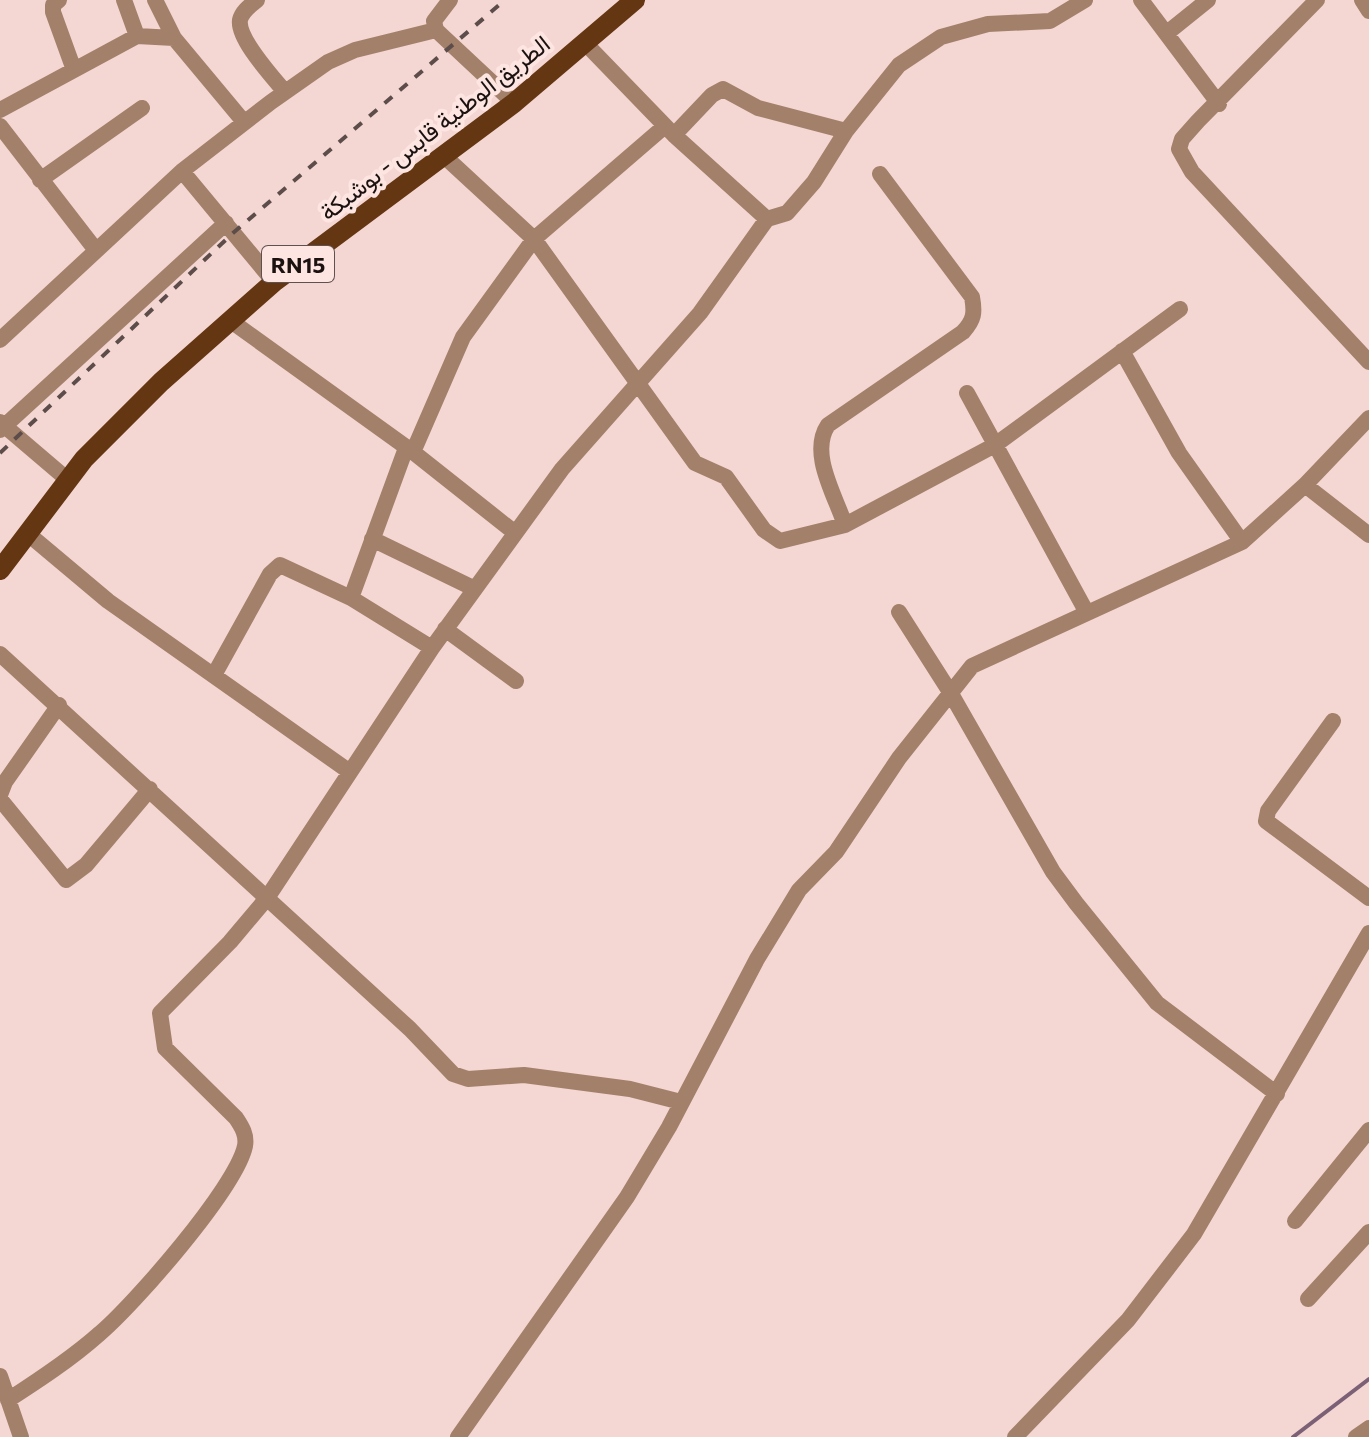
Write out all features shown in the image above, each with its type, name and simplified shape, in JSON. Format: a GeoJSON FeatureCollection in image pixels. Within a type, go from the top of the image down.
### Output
{"type":"FeatureCollection","features":[{"type":"Feature","properties":{"kind":"main road","name":"الطريق الوطنية قابس - بوشبكة"},"geometry":{"type":"LineString","coordinates":[[0,570],[68,480],[161,382],[274,282],[514,103],[635,0]]}},
{"type":"Feature","properties":{"kind":"street"},"geometry":{"type":"LineString","coordinates":[[59,0],[53,5],[53,12],[74,70]]}},
{"type":"Feature","properties":{"kind":"street"},"geometry":{"type":"LineString","coordinates":[[124,0],[137,36]]}},
{"type":"Feature","properties":{"kind":"street"},"geometry":{"type":"LineString","coordinates":[[155,0],[174,38],[244,122]]}},
{"type":"Feature","properties":{"kind":"street"},"geometry":{"type":"LineString","coordinates":[[257,0],[243,14],[241,26],[259,60],[285,92]]}},
{"type":"Feature","properties":{"kind":"street"},"geometry":{"type":"LineString","coordinates":[[450,0],[434,21],[436,30],[514,103]]}},
{"type":"Feature","properties":{"kind":"street"},"geometry":{"type":"LineString","coordinates":[[8,1400],[98,1336],[131,1304],[169,1260],[235,1167],[245,1146],[245,1131],[218,1096],[165,1048],[160,1013],[230,942],[267,898],[473,588],[562,469],[700,313],[767,219],[787,213],[798,200],[846,131],[899,65],[941,37],[988,24],[1050,21],[1085,0]]}},
{"type":"Feature","properties":{"kind":"street"},"geometry":{"type":"LineString","coordinates":[[1141,0],[1219,104]]}},
{"type":"Feature","properties":{"kind":"street"},"geometry":{"type":"LineString","coordinates":[[1167,33],[1208,0]]}},
{"type":"Feature","properties":{"kind":"street"},"geometry":{"type":"LineString","coordinates":[[1317,0],[1182,139],[1179,149],[1183,161],[1369,362]]}},
{"type":"Feature","properties":{"kind":"street"},"geometry":{"type":"LineString","coordinates":[[1362,0],[1369,11]]}},
{"type":"Feature","properties":{"kind":"street"},"geometry":{"type":"LineString","coordinates":[[0,340],[182,171],[285,92],[328,62],[355,50],[436,30]]}},
{"type":"Feature","properties":{"kind":"street"},"geometry":{"type":"LineString","coordinates":[[0,110],[137,36],[174,38]]}},
{"type":"Feature","properties":{"kind":"street"},"geometry":{"type":"LineString","coordinates":[[585,43],[670,130],[767,219]]}},
{"type":"Feature","properties":{"kind":"street"},"geometry":{"type":"LineString","coordinates":[[351,598],[410,450],[463,337],[534,239],[723,89],[758,108],[846,131]]}},
{"type":"Feature","properties":{"kind":"street"},"geometry":{"type":"LineString","coordinates":[[40,180],[142,108]]}},
{"type":"Feature","properties":{"kind":"street"},"geometry":{"type":"LineString","coordinates":[[0,126],[95,249]]}},
{"type":"Feature","properties":{"kind":"street"},"geometry":{"type":"LineString","coordinates":[[443,155],[494,198],[534,239],[695,463],[726,477],[773,538],[788,539],[845,525],[995,445],[1180,309]]}},
{"type":"Feature","properties":{"kind":"street"},"geometry":{"type":"LineString","coordinates":[[182,171],[274,282]]}},
{"type":"Feature","properties":{"kind":"street"},"geometry":{"type":"LineString","coordinates":[[845,525],[819,449],[822,434],[828,425],[963,332],[973,322],[975,312],[972,297],[880,174]]}},
{"type":"Feature","properties":{"kind":"street"},"geometry":{"type":"LineString","coordinates":[[68,480],[1,426],[226,223]]}},
{"type":"Feature","properties":{"kind":"street"},"geometry":{"type":"LineString","coordinates":[[231,321],[410,450],[514,532]]}},
{"type":"Feature","properties":{"kind":"street"},"geometry":{"type":"LineString","coordinates":[[1122,351],[1179,453],[1242,542]]}},
{"type":"Feature","properties":{"kind":"street"},"geometry":{"type":"LineString","coordinates":[[967,393],[1087,613]]}},
{"type":"Feature","properties":{"kind":"street"},"geometry":{"type":"LineString","coordinates":[[458,1437],[627,1197],[757,959],[799,890],[836,852],[899,758],[972,666],[1242,542],[1305,485],[1369,418]]}},
{"type":"Feature","properties":{"kind":"street"},"geometry":{"type":"LineString","coordinates":[[1305,485],[1369,535]]}},
{"type":"Feature","properties":{"kind":"street"},"geometry":{"type":"LineString","coordinates":[[27,533],[108,601],[350,772]]}},
{"type":"Feature","properties":{"kind":"street"},"geometry":{"type":"LineString","coordinates":[[372,539],[473,588]]}},
{"type":"Feature","properties":{"kind":"street"},"geometry":{"type":"LineString","coordinates":[[214,675],[275,568],[285,566],[351,598],[432,648]]}},
{"type":"Feature","properties":{"kind":"street"},"geometry":{"type":"LineString","coordinates":[[899,612],[950,692],[1053,872],[1143,989],[1277,1094]]}},
{"type":"Feature","properties":{"kind":"street"},"geometry":{"type":"LineString","coordinates":[[445,629],[516,681]]}},
{"type":"Feature","properties":{"kind":"street"},"geometry":{"type":"LineString","coordinates":[[0,654],[410,1029],[453,1074],[468,1079],[524,1075],[630,1089],[681,1102]]}},
{"type":"Feature","properties":{"kind":"street"},"geometry":{"type":"LineString","coordinates":[[59,705],[5,782],[0,797],[66,880],[86,865],[150,789]]}},
{"type":"Feature","properties":{"kind":"street"},"geometry":{"type":"LineString","coordinates":[[1333,721],[1268,811],[1266,821],[1369,898]]}},
{"type":"Feature","properties":{"kind":"street"},"geometry":{"type":"LineString","coordinates":[[1015,1437],[1128,1320],[1194,1234],[1369,933]]}},
{"type":"Feature","properties":{"kind":"street"},"geometry":{"type":"LineString","coordinates":[[1295,1221],[1369,1130]]}},
{"type":"Feature","properties":{"kind":"street"},"geometry":{"type":"LineString","coordinates":[[1308,1299],[1369,1232]]}},
{"type":"Feature","properties":{"kind":"street"},"geometry":{"type":"LineString","coordinates":[[0,1376],[21,1437]]}},
{"type":"Feature","properties":{"kind":"street"},"geometry":{"type":"LineString","coordinates":[[1356,1437],[1369,1428]]}},
{"type":"Feature","properties":{"kind":"waterway"},"geometry":{"type":"LineString","coordinates":[[1293,1437],[1369,1379]]}},
{"type":"Feature","properties":{"kind":"railway"},"geometry":{"type":"LineString","coordinates":[[0,453],[233,233],[505,0]]}}]}
